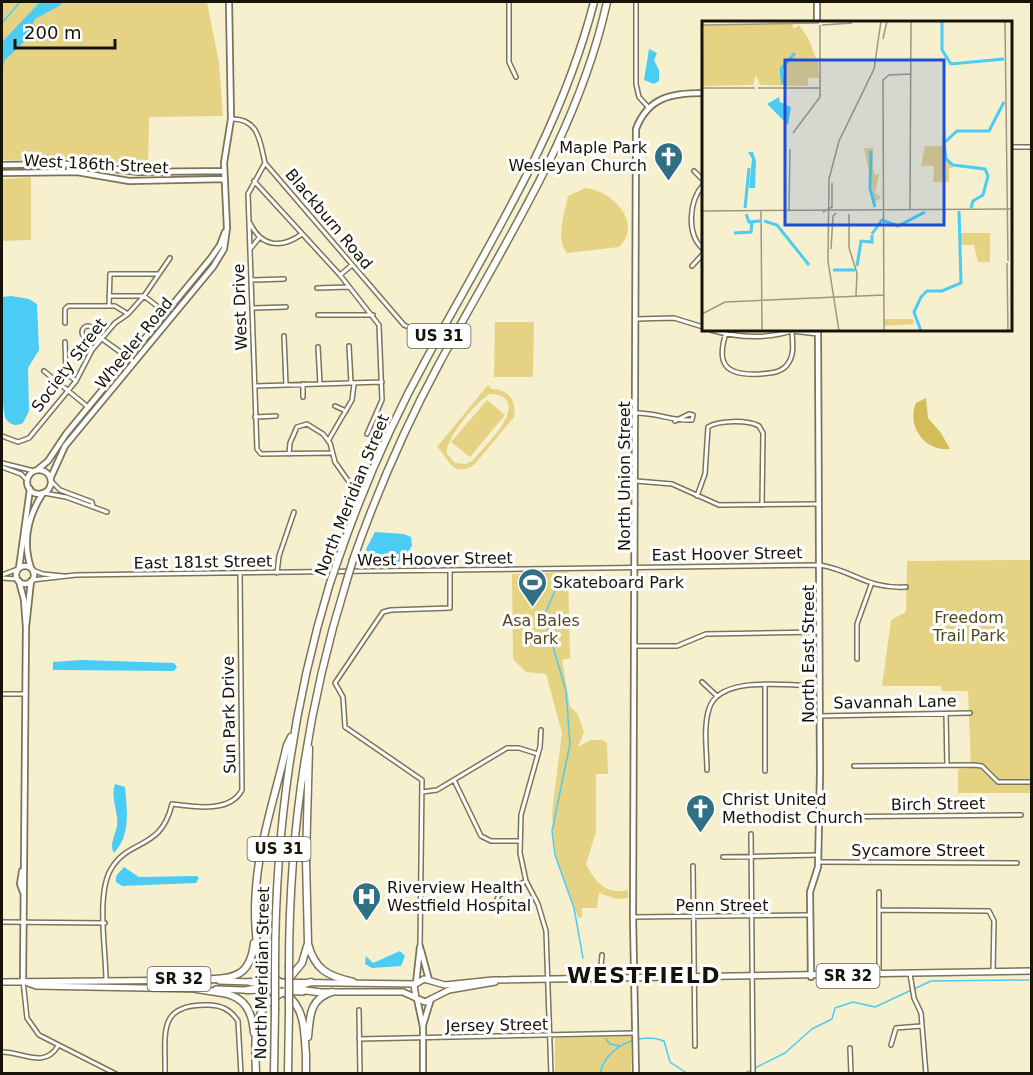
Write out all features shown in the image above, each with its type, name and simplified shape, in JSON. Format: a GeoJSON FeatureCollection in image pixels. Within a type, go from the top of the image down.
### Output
{"type":"FeatureCollection","features":[{"type":"Feature","properties":{"kind":"highway","name":"North Meridian Street"},"geometry":{"type":"LineString","coordinates":[[274,1074],[277,866],[293,734],[330,583],[371,473],[402,406],[543,147],[568,85],[586,32],[593,2]]}},
{"type":"Feature","properties":{"kind":"highway","name":"North Meridian Street"},"geometry":{"type":"LineString","coordinates":[[288,1074],[292,862],[309,734],[330,636],[345,583],[388,467],[414,411],[550,163],[579,95],[608,2]]}},
{"type":"Feature","properties":{"kind":"highway"},"geometry":{"type":"LineString","coordinates":[[201,980],[230,978],[245,970],[252,956],[258,858],[287,745],[293,734]]}},
{"type":"Feature","properties":{"kind":"highway"},"geometry":{"type":"LineString","coordinates":[[309,734],[306,859],[308,944],[313,960],[321,970],[333,978],[353,982]]}},
{"type":"Feature","properties":{"kind":"highway"},"geometry":{"type":"LineString","coordinates":[[255,925],[261,962],[292,998],[301,1013],[306,1055]]}},
{"type":"Feature","properties":{"kind":"highway"},"geometry":{"type":"LineString","coordinates":[[255,1037],[264,1008],[299,968],[308,944]]}},
{"type":"Feature","properties":{"kind":"highway"},"geometry":{"type":"LineString","coordinates":[[250,982],[318,992]]}},
{"type":"Feature","properties":{"kind":"highway"},"geometry":{"type":"LineString","coordinates":[[247,990],[311,982]]}},
{"type":"Feature","properties":{"kind":"highway"},"geometry":{"type":"LineString","coordinates":[[196,989],[224,992],[239,998],[252,1016],[256,1074]]}},
{"type":"Feature","properties":{"kind":"highway"},"geometry":{"type":"LineString","coordinates":[[306,1074],[311,1009],[319,999],[332,992]]}},
{"type":"Feature","properties":{"kind":"main road","name":"SR 32"},"geometry":{"type":"LineString","coordinates":[[430,981],[447,985],[548,979],[810,977],[1032,971]]}},
{"type":"Feature","properties":{"kind":"main road","name":"SR 32"},"geometry":{"type":"LineString","coordinates":[[2,981],[201,980],[250,982]]}},
{"type":"Feature","properties":{"kind":"main road"},"geometry":{"type":"LineString","coordinates":[[311,982],[415,983],[421,980],[430,981],[435,989],[432,999],[425,1002],[402,992],[318,992]]}},
{"type":"Feature","properties":{"kind":"main road","name":"SR 32"},"geometry":{"type":"LineString","coordinates":[[432,999],[449,990],[511,980]]}},
{"type":"Feature","properties":{"kind":"main road","name":"SR 32"},"geometry":{"type":"LineString","coordinates":[[23,981],[36,986],[247,990]]}},
{"type":"Feature","properties":{"kind":"main road"},"geometry":{"type":"LineString","coordinates":[[415,983],[413,992],[416,999]]}},
{"type":"Feature","properties":{"kind":"street","name":"Wheeler Road"},"geometry":{"type":"LineString","coordinates":[[36,470],[48,461],[88,407],[219,258],[227,238],[224,169],[231,119],[229,2]]}},
{"type":"Feature","properties":{"kind":"street"},"geometry":{"type":"LineString","coordinates":[[509,2],[509,62],[516,77]]}},
{"type":"Feature","properties":{"kind":"street"},"geometry":{"type":"LineString","coordinates":[[636,2],[636,84],[639,97],[648,107],[672,95],[702,93]]}},
{"type":"Feature","properties":{"kind":"street"},"geometry":{"type":"LineString","coordinates":[[817,2],[817,21]]}},
{"type":"Feature","properties":{"kind":"street","name":"North Union Street"},"geometry":{"type":"LineString","coordinates":[[636,1074],[633,917],[636,129],[648,107]]}},
{"type":"Feature","properties":{"kind":"street","name":"Blackburn Road"},"geometry":{"type":"LineString","coordinates":[[231,119],[246,121],[255,128],[266,163],[404,325],[420,332]]}},
{"type":"Feature","properties":{"kind":"street"},"geometry":{"type":"LineString","coordinates":[[1012,147],[1032,147]]}},
{"type":"Feature","properties":{"kind":"street","name":"West Drive"},"geometry":{"type":"LineString","coordinates":[[266,163],[248,190],[256,446],[261,454],[289,454]]}},
{"type":"Feature","properties":{"kind":"street"},"geometry":{"type":"LineString","coordinates":[[33,164],[33,172]]}},
{"type":"Feature","properties":{"kind":"street","name":"West 186th Street"},"geometry":{"type":"LineString","coordinates":[[2,165],[82,165],[121,172],[224,169]]}},
{"type":"Feature","properties":{"kind":"street"},"geometry":{"type":"LineString","coordinates":[[694,171],[702,179]]}},
{"type":"Feature","properties":{"kind":"street","name":"West 186th Street"},"geometry":{"type":"LineString","coordinates":[[2,173],[77,172],[129,181],[225,179]]}},
{"type":"Feature","properties":{"kind":"street"},"geometry":{"type":"LineString","coordinates":[[254,181],[339,275],[380,325],[381,407],[367,434]]}},
{"type":"Feature","properties":{"kind":"street"},"geometry":{"type":"LineString","coordinates":[[702,187],[693,203],[692,231],[695,240],[702,248]]}},
{"type":"Feature","properties":{"kind":"street","name":"Wheeler Road"},"geometry":{"type":"LineString","coordinates":[[51,479],[65,446],[166,313],[216,252],[223,239],[226,221]]}},
{"type":"Feature","properties":{"kind":"street"},"geometry":{"type":"LineString","coordinates":[[249,221],[259,238],[278,245],[302,234]]}},
{"type":"Feature","properties":{"kind":"street"},"geometry":{"type":"LineString","coordinates":[[250,249],[259,238]]}},
{"type":"Feature","properties":{"kind":"street"},"geometry":{"type":"LineString","coordinates":[[692,266],[702,255]]}},
{"type":"Feature","properties":{"kind":"street","name":"Society Street"},"geometry":{"type":"LineString","coordinates":[[2,436],[18,442],[28,438],[76,381],[92,350],[115,323],[129,314],[170,258]]}},
{"type":"Feature","properties":{"kind":"street"},"geometry":{"type":"LineString","coordinates":[[339,275],[352,265]]}},
{"type":"Feature","properties":{"kind":"street"},"geometry":{"type":"LineString","coordinates":[[109,306],[110,275],[159,274]]}},
{"type":"Feature","properties":{"kind":"street"},"geometry":{"type":"LineString","coordinates":[[251,280],[284,279]]}},
{"type":"Feature","properties":{"kind":"street"},"geometry":{"type":"LineString","coordinates":[[317,288],[349,287]]}},
{"type":"Feature","properties":{"kind":"street"},"geometry":{"type":"LineString","coordinates":[[109,296],[144,296],[166,313]]}},
{"type":"Feature","properties":{"kind":"street"},"geometry":{"type":"LineString","coordinates":[[65,323],[67,307],[120,307],[129,314]]}},
{"type":"Feature","properties":{"kind":"street"},"geometry":{"type":"LineString","coordinates":[[252,308],[286,307]]}},
{"type":"Feature","properties":{"kind":"street"},"geometry":{"type":"LineString","coordinates":[[318,315],[373,315]]}},
{"type":"Feature","properties":{"kind":"street"},"geometry":{"type":"LineString","coordinates":[[636,319],[674,318],[702,327]]}},
{"type":"Feature","properties":{"kind":"street"},"geometry":{"type":"LineString","coordinates":[[94,333],[88,339],[82,332],[89,326],[94,333],[131,360]]}},
{"type":"Feature","properties":{"kind":"street"},"geometry":{"type":"LineString","coordinates":[[780,332],[754,336],[727,332],[722,348],[723,361],[729,370],[743,375],[773,373],[784,368],[792,355],[793,332]]}},
{"type":"Feature","properties":{"kind":"street","name":"North East Street"},"geometry":{"type":"LineString","coordinates":[[810,977],[811,889],[817,878],[819,817],[818,332]]}},
{"type":"Feature","properties":{"kind":"street"},"geometry":{"type":"LineString","coordinates":[[284,336],[286,385]]}},
{"type":"Feature","properties":{"kind":"street"},"geometry":{"type":"LineString","coordinates":[[65,342],[66,373],[76,381]]}},
{"type":"Feature","properties":{"kind":"street"},"geometry":{"type":"LineString","coordinates":[[328,441],[353,397],[349,346]]}},
{"type":"Feature","properties":{"kind":"street"},"geometry":{"type":"LineString","coordinates":[[318,347],[320,384]]}},
{"type":"Feature","properties":{"kind":"street"},"geometry":{"type":"LineString","coordinates":[[44,371],[88,407]]}},
{"type":"Feature","properties":{"kind":"street"},"geometry":{"type":"LineString","coordinates":[[254,386],[382,382]]}},
{"type":"Feature","properties":{"kind":"street"},"geometry":{"type":"LineString","coordinates":[[303,384],[303,397]]}},
{"type":"Feature","properties":{"kind":"street"},"geometry":{"type":"LineString","coordinates":[[335,406],[346,411]]}},
{"type":"Feature","properties":{"kind":"street"},"geometry":{"type":"LineString","coordinates":[[636,413],[659,413],[675,421],[692,420],[693,415],[689,414],[675,421]]}},
{"type":"Feature","properties":{"kind":"street"},"geometry":{"type":"LineString","coordinates":[[255,417],[276,416]]}},
{"type":"Feature","properties":{"kind":"street"},"geometry":{"type":"LineString","coordinates":[[697,496],[705,474],[708,427],[718,423],[752,423],[759,426],[763,433],[762,505]]}},
{"type":"Feature","properties":{"kind":"street"},"geometry":{"type":"LineString","coordinates":[[331,453],[289,454],[294,433],[301,424],[314,427],[328,441],[331,453],[354,489]]}},
{"type":"Feature","properties":{"kind":"street"},"geometry":{"type":"LineString","coordinates":[[2,462],[45,471],[60,490],[92,502],[93,507]]}},
{"type":"Feature","properties":{"kind":"street"},"geometry":{"type":"LineString","coordinates":[[2,467],[21,474],[27,480],[30,489],[18,568],[26,627]]}},
{"type":"Feature","properties":{"kind":"street"},"geometry":{"type":"LineString","coordinates":[[27,480],[36,470]]}},
{"type":"Feature","properties":{"kind":"street"},"geometry":{"type":"LineString","coordinates":[[51,479],[34,506],[28,529],[27,551],[32,569],[26,627],[24,694],[23,981],[29,1021],[39,1035],[116,1074]]}},
{"type":"Feature","properties":{"kind":"street"},"geometry":{"type":"LineString","coordinates":[[636,481],[668,483],[719,504],[820,504]]}},
{"type":"Feature","properties":{"kind":"street"},"geometry":{"type":"LineString","coordinates":[[30,489],[37,494],[44,493],[107,512]]}},
{"type":"Feature","properties":{"kind":"street"},"geometry":{"type":"LineString","coordinates":[[277,573],[279,556],[294,513]]}},
{"type":"Feature","properties":{"kind":"street","name":"East Hoover Street"},"geometry":{"type":"LineString","coordinates":[[635,567],[820,565],[840,569],[871,585]]}},
{"type":"Feature","properties":{"kind":"street"},"geometry":{"type":"LineString","coordinates":[[2,576],[25,566],[32,569]]}},
{"type":"Feature","properties":{"kind":"street","name":"West Hoover Street"},"geometry":{"type":"LineString","coordinates":[[343,572],[635,567]]}},
{"type":"Feature","properties":{"kind":"street","name":"East 181st Street"},"geometry":{"type":"LineString","coordinates":[[32,569],[43,574],[63,576],[343,572]]}},
{"type":"Feature","properties":{"kind":"street"},"geometry":{"type":"LineString","coordinates":[[415,983],[420,947],[422,780],[345,727],[344,697],[335,682],[383,612],[450,608],[450,571]]}},
{"type":"Feature","properties":{"kind":"street","name":"Sun Park Drive"},"geometry":{"type":"LineString","coordinates":[[106,980],[105,888],[110,870],[125,854],[159,834],[166,824],[172,804],[226,805],[236,800],[242,790],[240,573]]}},
{"type":"Feature","properties":{"kind":"street"},"geometry":{"type":"LineString","coordinates":[[2,576],[25,584],[31,581]]}},
{"type":"Feature","properties":{"kind":"street","name":"East 181st Street"},"geometry":{"type":"LineString","coordinates":[[31,581],[63,576]]}},
{"type":"Feature","properties":{"kind":"street"},"geometry":{"type":"LineString","coordinates":[[857,659],[857,624],[871,585],[906,588]]}},
{"type":"Feature","properties":{"kind":"street"},"geometry":{"type":"LineString","coordinates":[[635,646],[677,646],[706,634],[819,632]]}},
{"type":"Feature","properties":{"kind":"street"},"geometry":{"type":"LineString","coordinates":[[702,682],[717,696]]}},
{"type":"Feature","properties":{"kind":"street"},"geometry":{"type":"LineString","coordinates":[[765,686],[765,771]]}},
{"type":"Feature","properties":{"kind":"street"},"geometry":{"type":"LineString","coordinates":[[707,770],[707,716],[717,696],[731,687],[820,686]]}},
{"type":"Feature","properties":{"kind":"street"},"geometry":{"type":"LineString","coordinates":[[2,694],[24,694]]}},
{"type":"Feature","properties":{"kind":"street","name":"Savannah Lane"},"geometry":{"type":"LineString","coordinates":[[820,716],[970,713]]}},
{"type":"Feature","properties":{"kind":"street"},"geometry":{"type":"LineString","coordinates":[[946,714],[947,765]]}},
{"type":"Feature","properties":{"kind":"street"},"geometry":{"type":"LineString","coordinates":[[541,730],[538,754],[524,800],[520,841],[526,881],[545,924],[551,1074]]}},
{"type":"Feature","properties":{"kind":"street"},"geometry":{"type":"LineString","coordinates":[[422,792],[434,792],[507,748],[519,748],[538,754]]}},
{"type":"Feature","properties":{"kind":"street"},"geometry":{"type":"LineString","coordinates":[[854,766],[982,766],[998,782],[1032,782]]}},
{"type":"Feature","properties":{"kind":"street"},"geometry":{"type":"LineString","coordinates":[[454,780],[481,836],[491,841],[520,841]]}},
{"type":"Feature","properties":{"kind":"street","name":"Birch Street"},"geometry":{"type":"LineString","coordinates":[[819,817],[1021,815]]}},
{"type":"Feature","properties":{"kind":"street"},"geometry":{"type":"LineString","coordinates":[[752,834],[753,1073]]}},
{"type":"Feature","properties":{"kind":"street"},"geometry":{"type":"LineString","coordinates":[[723,857],[818,855]]}},
{"type":"Feature","properties":{"kind":"street","name":"Sycamore Street"},"geometry":{"type":"LineString","coordinates":[[818,862],[1017,863]]}},
{"type":"Feature","properties":{"kind":"street"},"geometry":{"type":"LineString","coordinates":[[693,866],[695,1046]]}},
{"type":"Feature","properties":{"kind":"street"},"geometry":{"type":"LineString","coordinates":[[495,904],[499,895],[526,881]]}},
{"type":"Feature","properties":{"kind":"street"},"geometry":{"type":"LineString","coordinates":[[879,891],[879,975]]}},
{"type":"Feature","properties":{"kind":"street"},"geometry":{"type":"LineString","coordinates":[[879,910],[989,911],[994,921],[993,972]]}},
{"type":"Feature","properties":{"kind":"street","name":"Penn Street"},"geometry":{"type":"LineString","coordinates":[[633,917],[810,915]]}},
{"type":"Feature","properties":{"kind":"street"},"geometry":{"type":"LineString","coordinates":[[2,922],[105,922]]}},
{"type":"Feature","properties":{"kind":"street"},"geometry":{"type":"LineString","coordinates":[[420,947],[430,981]]}},
{"type":"Feature","properties":{"kind":"street"},"geometry":{"type":"LineString","coordinates":[[600,979],[602,955]]}},
{"type":"Feature","properties":{"kind":"street"},"geometry":{"type":"LineString","coordinates":[[910,974],[912,990],[921,1013],[926,1074]]}},
{"type":"Feature","properties":{"kind":"street"},"geometry":{"type":"LineString","coordinates":[[416,999],[423,1027],[423,1074]]}},
{"type":"Feature","properties":{"kind":"street"},"geometry":{"type":"LineString","coordinates":[[423,1027],[432,999]]}},
{"type":"Feature","properties":{"kind":"street"},"geometry":{"type":"LineString","coordinates":[[165,1074],[168,1021],[177,1009],[194,1005],[222,1007],[238,1021],[241,1074]]}},
{"type":"Feature","properties":{"kind":"street"},"geometry":{"type":"LineString","coordinates":[[359,1010],[360,1074]]}},
{"type":"Feature","properties":{"kind":"street"},"geometry":{"type":"LineString","coordinates":[[891,1045],[896,1028],[921,1026]]}},
{"type":"Feature","properties":{"kind":"street","name":"Jersey Street"},"geometry":{"type":"LineString","coordinates":[[359,1039],[635,1035]]}},
{"type":"Feature","properties":{"kind":"street"},"geometry":{"type":"LineString","coordinates":[[2,1052],[39,1059],[49,1056],[58,1046]]}},
{"type":"Feature","properties":{"kind":"street"},"geometry":{"type":"LineString","coordinates":[[850,1048],[851,1074]]}},
{"type":"Feature","properties":{"kind":"green space"},"geometry":{"type":"Polygon","coordinates":[[[2,2],[207,2],[219,63],[223,116],[149,117],[148,167],[131,167],[125,162],[108,164],[75,159],[2,160],[2,2]]]}},
{"type":"Feature","properties":{"kind":"green space"},"geometry":{"type":"Polygon","coordinates":[[[31,177],[31,240],[2,241],[2,179],[31,177]]]}},
{"type":"Feature","properties":{"kind":"green space"},"geometry":{"type":"Polygon","coordinates":[[[585,188],[605,195],[621,209],[628,228],[626,237],[619,247],[567,253],[563,247],[561,233],[568,196],[585,188]]]}},
{"type":"Feature","properties":{"kind":"green space"},"geometry":{"type":"Polygon","coordinates":[[[495,322],[534,322],[533,377],[494,377],[495,322]]]}},
{"type":"Feature","properties":{"kind":"green space"},"geometry":{"type":"Polygon","coordinates":[[[488,385],[492,389],[503,391],[513,401],[514,417],[475,464],[461,470],[456,468],[437,447],[488,385]],[[490,394],[470,412],[456,430],[447,448],[447,454],[455,463],[465,464],[472,461],[503,424],[509,407],[507,401],[502,396],[490,394]]]}},
{"type":"Feature","properties":{"kind":"green space"},"geometry":{"type":"Polygon","coordinates":[[[487,400],[505,415],[470,457],[451,442],[487,400]]]}},
{"type":"Feature","properties":{"kind":"green space","name":"Freedom Trail Park"},"geometry":{"type":"Polygon","coordinates":[[[1031,560],[1031,793],[958,793],[958,769],[971,768],[968,691],[942,691],[941,686],[882,686],[891,620],[906,612],[907,561],[1031,560]]]}},
{"type":"Feature","properties":{"kind":"green space","name":"Asa Bales Park"},"geometry":{"type":"Polygon","coordinates":[[[568,572],[570,658],[562,660],[570,707],[577,713],[584,732],[578,747],[591,740],[602,740],[607,743],[608,774],[596,774],[596,832],[586,864],[602,886],[613,891],[628,890],[628,898],[617,899],[599,893],[597,908],[582,908],[582,918],[578,917],[555,854],[552,813],[562,733],[546,674],[526,672],[513,659],[512,574],[568,572]]]}},
{"type":"Feature","properties":{"kind":"green space"},"geometry":{"type":"Polygon","coordinates":[[[631,1037],[631,1073],[555,1073],[555,1038],[631,1037]]]}},
{"type":"Feature","properties":{"kind":"shaded area"},"geometry":{"type":"Polygon","coordinates":[[[926,398],[928,418],[941,433],[950,449],[941,449],[926,442],[916,428],[914,412],[916,403],[926,398]]]}},
{"type":"Feature","properties":{"kind":"water"},"geometry":{"type":"Polygon","coordinates":[[[40,2],[61,2],[61,5],[35,19],[27,39],[5,60],[2,68],[2,42],[40,2]]]}},
{"type":"Feature","properties":{"kind":"water"},"geometry":{"type":"Polygon","coordinates":[[[649,49],[657,53],[654,60],[659,70],[659,81],[654,84],[644,80],[649,49]]]}},
{"type":"Feature","properties":{"kind":"water"},"geometry":{"type":"Polygon","coordinates":[[[2,297],[29,299],[37,304],[39,350],[28,368],[29,411],[23,423],[16,425],[6,419],[2,381],[2,297]]]}},
{"type":"Feature","properties":{"kind":"water"},"geometry":{"type":"Polygon","coordinates":[[[375,532],[404,534],[411,537],[412,545],[406,559],[396,563],[369,560],[366,549],[375,532]]]}},
{"type":"Feature","properties":{"kind":"water"},"geometry":{"type":"Polygon","coordinates":[[[82,660],[174,663],[177,667],[174,671],[53,670],[53,662],[82,660]]]}},
{"type":"Feature","properties":{"kind":"water"},"geometry":{"type":"Polygon","coordinates":[[[115,784],[125,787],[127,822],[123,838],[114,853],[112,844],[117,826],[113,795],[115,784]]]}},
{"type":"Feature","properties":{"kind":"water"},"geometry":{"type":"Polygon","coordinates":[[[124,867],[139,877],[197,876],[199,878],[196,883],[122,886],[116,882],[116,876],[124,867]]]}},
{"type":"Feature","properties":{"kind":"water"},"geometry":{"type":"Polygon","coordinates":[[[400,951],[405,956],[401,966],[372,968],[365,964],[366,956],[373,963],[400,951]]]}},
{"type":"Feature","properties":{"kind":"waterway"},"geometry":{"type":"LineString","coordinates":[[2,23],[20,2]]}},
{"type":"Feature","properties":{"kind":"waterway"},"geometry":{"type":"LineString","coordinates":[[555,591],[544,616],[566,691],[570,744],[552,831],[555,855],[574,908],[583,958]]}},
{"type":"Feature","properties":{"kind":"waterway"},"geometry":{"type":"LineString","coordinates":[[743,1074],[785,1053],[812,1029],[832,1019],[835,1008],[853,1002],[875,1007],[931,981],[1029,980]]}},
{"type":"Feature","properties":{"kind":"waterway"},"geometry":{"type":"LineString","coordinates":[[600,1074],[603,1064],[616,1049],[645,1038],[664,1041],[670,1062],[688,1074]]}},
{"type":"Feature","properties":{"kind":"waterway"},"geometry":{"type":"LineString","coordinates":[[606,1039],[610,1044],[620,1046]]}},
{"type":"Feature","properties":{"kind":"place","name":"Maple Park Wesleyan Church"},"geometry":{"type":"Point","coordinates":[668,182]}},
{"type":"Feature","properties":{"kind":"place","name":"Skateboard Park"},"geometry":{"type":"Point","coordinates":[532,608]}},
{"type":"Feature","properties":{"kind":"place","name":"Christ United Methodist Church"},"geometry":{"type":"Point","coordinates":[701,834]}},
{"type":"Feature","properties":{"kind":"place","name":"Riverview Health Westfield Hospital"},"geometry":{"type":"Point","coordinates":[366,922]}},
{"type":"Feature","properties":{"kind":"district","name":"WESTFIELD"},"geometry":{"type":"Point","coordinates":[644,975]}}]}
